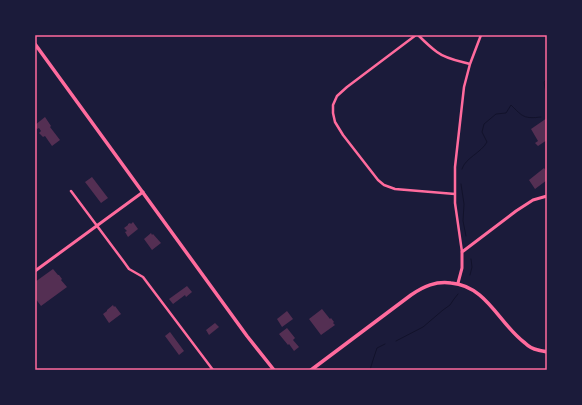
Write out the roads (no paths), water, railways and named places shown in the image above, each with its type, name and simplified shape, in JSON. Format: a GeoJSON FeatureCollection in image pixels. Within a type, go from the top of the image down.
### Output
{"type":"FeatureCollection","features":[{"type":"Feature","properties":{"kind":"main road"},"geometry":{"type":"LineString","coordinates":[[35,44],[274,370]]}},
{"type":"Feature","properties":{"kind":"main road"},"geometry":{"type":"LineString","coordinates":[[311,370],[423,287],[446,282],[458,283],[470,288],[487,301],[509,329],[519,339],[538,350],[547,352]]}},
{"type":"Feature","properties":{"kind":"street"},"geometry":{"type":"LineString","coordinates":[[455,194],[395,189],[384,185],[373,175],[343,135],[335,122],[333,104],[337,96],[347,87],[417,35],[438,53],[470,64]]}},
{"type":"Feature","properties":{"kind":"street"},"geometry":{"type":"LineString","coordinates":[[458,283],[462,268],[462,252],[455,203],[455,167],[464,87],[470,64],[481,35]]}},
{"type":"Feature","properties":{"kind":"street"},"geometry":{"type":"LineString","coordinates":[[71,191],[129,269],[143,277],[213,370]]}},
{"type":"Feature","properties":{"kind":"street"},"geometry":{"type":"LineString","coordinates":[[35,271],[143,192]]}},
{"type":"Feature","properties":{"kind":"street"},"geometry":{"type":"LineString","coordinates":[[462,252],[516,211],[533,200],[547,196]]}},
{"type":"Feature","properties":{"kind":"waterway"},"geometry":{"type":"LineString","coordinates":[[547,79],[544,82],[547,92]]}},
{"type":"Feature","properties":{"kind":"waterway"},"geometry":{"type":"LineString","coordinates":[[462,169],[466,162],[487,142],[482,132],[484,124],[496,114],[506,113],[511,105],[524,116],[531,118],[541,117]]}},
{"type":"Feature","properties":{"kind":"waterway"},"geometry":{"type":"LineString","coordinates":[[461,184],[464,204],[463,221],[466,236]]}},
{"type":"Feature","properties":{"kind":"waterway"},"geometry":{"type":"LineString","coordinates":[[470,275],[472,267],[471,259]]}},
{"type":"Feature","properties":{"kind":"waterway"},"geometry":{"type":"LineString","coordinates":[[396,341],[423,327],[450,305],[458,294]]}},
{"type":"Feature","properties":{"kind":"waterway"},"geometry":{"type":"LineString","coordinates":[[370,370],[377,348],[385,344]]}}]}
